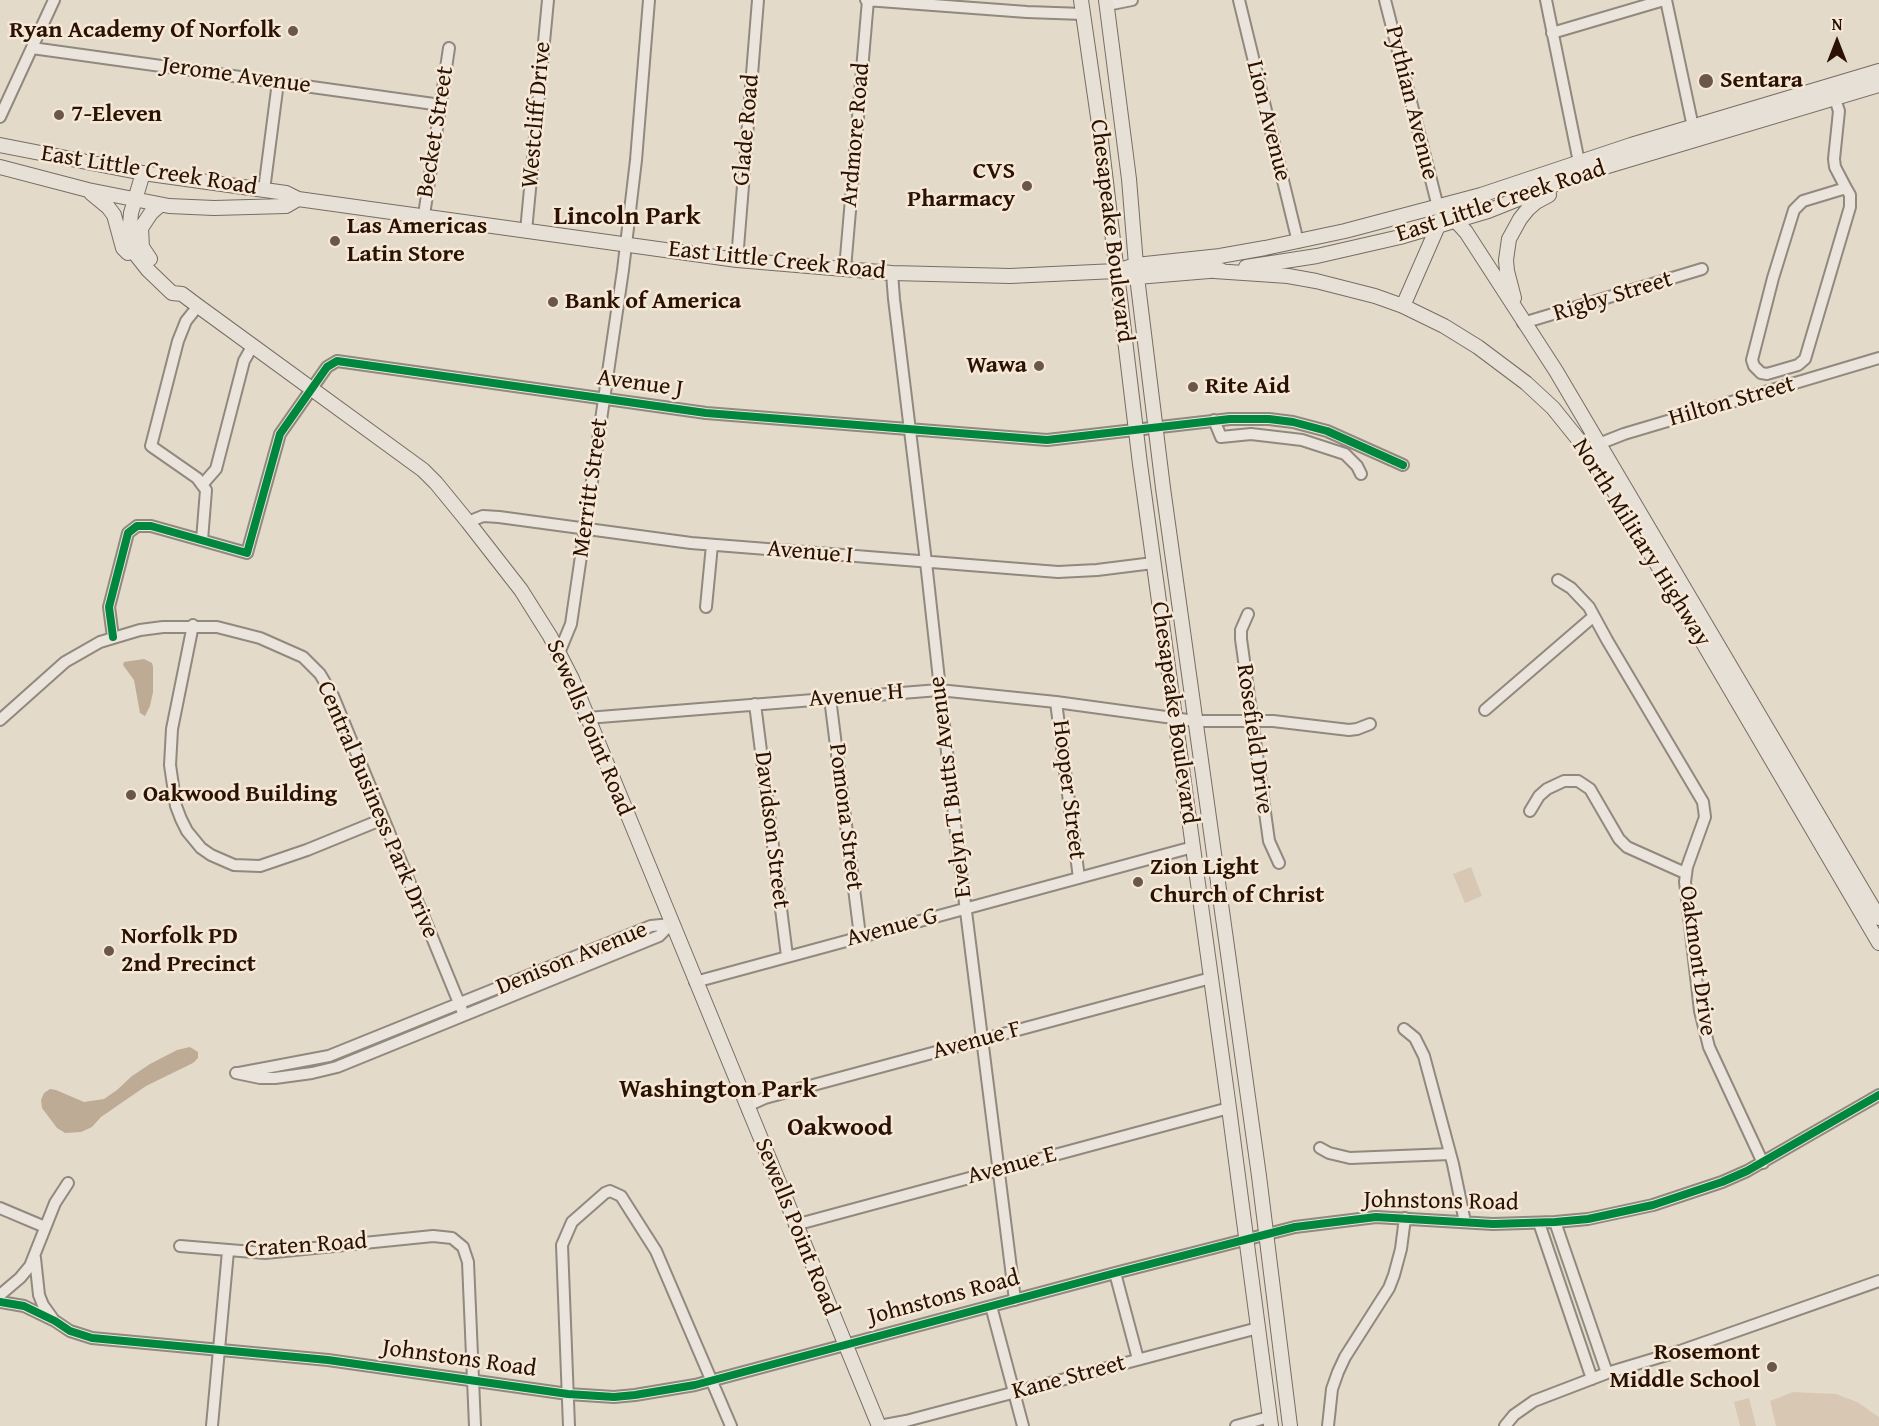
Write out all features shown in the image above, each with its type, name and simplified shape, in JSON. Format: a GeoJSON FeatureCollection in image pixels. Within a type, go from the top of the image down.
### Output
{"type":"FeatureCollection","features":[{"type":"Feature","properties":{"kind":"main road","name":"Chesapeake Boulevard"},"geometry":{"type":"LineString","coordinates":[[1107,2],[1129,178],[1155,427],[1266,1233],[1290,1426]]}},
{"type":"Feature","properties":{"kind":"main road","name":"Chesapeake Boulevard"},"geometry":{"type":"LineString","coordinates":[[1082,7],[1153,562],[1247,1238],[1270,1422]]}},
{"type":"Feature","properties":{"kind":"main road","name":"East Little Creek Road"},"geometry":{"type":"LineString","coordinates":[[1137,271],[1298,242],[1437,207],[1580,168],[1833,93],[1879,71]]}},
{"type":"Feature","properties":{"kind":"main road","name":"East Little Creek Road"},"geometry":{"type":"LineString","coordinates":[[0,145],[144,173],[286,193],[297,198],[737,260],[892,273],[989,276],[1116,271],[1214,271],[1356,248],[1438,226],[1519,200],[1580,168],[1693,127],[1833,93],[1879,86]]}},
{"type":"Feature","properties":{"kind":"main road","name":"East Little Creek Road"},"geometry":{"type":"LineString","coordinates":[[0,166],[88,190],[160,205],[197,208],[286,206],[297,198]]}},
{"type":"Feature","properties":{"kind":"main road"},"geometry":{"type":"LineString","coordinates":[[1523,323],[1507,271],[1509,239],[1520,219],[1536,202],[1568,185],[1580,168]]}},
{"type":"Feature","properties":{"kind":"main road","name":"Sewells Point Road"},"geometry":{"type":"LineString","coordinates":[[144,173],[135,200],[129,235],[134,251],[148,270],[172,293],[182,294],[423,470],[468,522],[526,598],[560,653],[879,1426]]}},
{"type":"Feature","properties":{"kind":"main road"},"geometry":{"type":"LineString","coordinates":[[88,190],[114,215],[123,248],[135,261],[148,270]]}},
{"type":"Feature","properties":{"kind":"main road"},"geometry":{"type":"LineString","coordinates":[[160,205],[143,224],[142,247],[155,266],[182,294]]}},
{"type":"Feature","properties":{"kind":"main road","name":"North Military Highway"},"geometry":{"type":"LineString","coordinates":[[1437,207],[1456,220],[1479,250],[1523,323],[1554,368],[1879,918]]}},
{"type":"Feature","properties":{"kind":"main road"},"geometry":{"type":"LineString","coordinates":[[1403,306],[1438,226],[1437,207]]}},
{"type":"Feature","properties":{"kind":"main road","name":"North Military Highway"},"geometry":{"type":"LineString","coordinates":[[1214,271],[1316,280],[1403,306],[1444,326],[1478,347],[1526,383],[1552,408],[1586,449],[1614,490],[1879,944]]}},
{"type":"Feature","properties":{"kind":"main road"},"geometry":{"type":"LineString","coordinates":[[1417,275],[1416,286],[1420,303],[1444,326]]}},
{"type":"Feature","properties":{"kind":"street"},"geometry":{"type":"LineString","coordinates":[[0,117],[54,0]]}},
{"type":"Feature","properties":{"kind":"street","name":"Westcliff Drive"},"geometry":{"type":"LineString","coordinates":[[526,231],[548,0]]}},
{"type":"Feature","properties":{"kind":"street","name":"Merritt Street"},"geometry":{"type":"LineString","coordinates":[[560,653],[571,624],[626,245],[636,160],[649,0]]}},
{"type":"Feature","properties":{"kind":"street","name":"Glade Road"},"geometry":{"type":"LineString","coordinates":[[737,260],[758,0]]}},
{"type":"Feature","properties":{"kind":"street"},"geometry":{"type":"LineString","coordinates":[[868,0],[1065,15],[1082,7]]}},
{"type":"Feature","properties":{"kind":"street","name":"Ardmore Road"},"geometry":{"type":"LineString","coordinates":[[845,269],[868,0]]}},
{"type":"Feature","properties":{"kind":"street"},"geometry":{"type":"LineString","coordinates":[[1107,2],[1132,0]]}},
{"type":"Feature","properties":{"kind":"street","name":"Lion Avenue"},"geometry":{"type":"LineString","coordinates":[[1239,0],[1298,242]]}},
{"type":"Feature","properties":{"kind":"street","name":"Pythian Avenue"},"geometry":{"type":"LineString","coordinates":[[1385,0],[1437,207]]}},
{"type":"Feature","properties":{"kind":"street"},"geometry":{"type":"LineString","coordinates":[[1546,0],[1580,168]]}},
{"type":"Feature","properties":{"kind":"street"},"geometry":{"type":"LineString","coordinates":[[1552,33],[1665,0],[1693,127]]}},
{"type":"Feature","properties":{"kind":"street","name":"Jerome Avenue"},"geometry":{"type":"LineString","coordinates":[[32,48],[441,105]]}},
{"type":"Feature","properties":{"kind":"street","name":"Becket Street"},"geometry":{"type":"LineString","coordinates":[[424,215],[449,48]]}},
{"type":"Feature","properties":{"kind":"street"},"geometry":{"type":"LineString","coordinates":[[264,190],[278,82]]}},
{"type":"Feature","properties":{"kind":"street"},"geometry":{"type":"LineString","coordinates":[[1833,93],[1839,111],[1835,166],[1850,195],[1850,207],[1805,359],[1798,365],[1767,374],[1761,373],[1752,360],[1773,278],[1794,210],[1803,201],[1846,188]]}},
{"type":"Feature","properties":{"kind":"street","name":"Rigby Street"},"geometry":{"type":"LineString","coordinates":[[1523,323],[1702,269]]}},
{"type":"Feature","properties":{"kind":"street","name":"Evelyn T Butts Avenue"},"geometry":{"type":"LineString","coordinates":[[892,273],[965,909],[1015,1300]]}},
{"type":"Feature","properties":{"kind":"street"},"geometry":{"type":"LineString","coordinates":[[112,638],[109,607],[125,543],[133,528],[151,526],[202,540],[206,490],[197,478],[151,446],[178,341],[186,321],[198,306]]}},
{"type":"Feature","properties":{"kind":"street"},"geometry":{"type":"LineString","coordinates":[[202,485],[216,470],[244,361],[253,345]]}},
{"type":"Feature","properties":{"kind":"street","name":"Hilton Street"},"geometry":{"type":"LineString","coordinates":[[1586,449],[1624,434],[1879,357]]}},
{"type":"Feature","properties":{"kind":"street","name":"Avenue J"},"geometry":{"type":"LineString","coordinates":[[202,540],[247,553],[280,434],[327,367],[343,360],[706,413],[1047,440],[1214,420],[1269,419],[1307,425],[1345,438],[1403,465]]}},
{"type":"Feature","properties":{"kind":"street"},"geometry":{"type":"LineString","coordinates":[[1214,420],[1221,437],[1251,434],[1309,442],[1345,454],[1358,465],[1361,474]]}},
{"type":"Feature","properties":{"kind":"street","name":"Avenue I"},"geometry":{"type":"LineString","coordinates":[[468,522],[483,516],[500,517],[712,545],[1058,572],[1096,570],[1153,562]]}},
{"type":"Feature","properties":{"kind":"street"},"geometry":{"type":"LineString","coordinates":[[706,607],[712,545]]}},
{"type":"Feature","properties":{"kind":"street","name":"Oakmont Drive"},"geometry":{"type":"LineString","coordinates":[[1558,580],[1582,597],[1703,802],[1705,817],[1685,873],[1694,967],[1703,1027],[1708,1047],[1763,1163]]}},
{"type":"Feature","properties":{"kind":"street","name":"Rosefield Drive"},"geometry":{"type":"LineString","coordinates":[[1248,614],[1241,630],[1241,639],[1269,842],[1279,863]]}},
{"type":"Feature","properties":{"kind":"street"},"geometry":{"type":"LineString","coordinates":[[1485,710],[1594,616]]}},
{"type":"Feature","properties":{"kind":"street"},"geometry":{"type":"LineString","coordinates":[[193,626],[170,748],[176,806],[193,840],[222,861],[246,866],[260,866],[383,819]]}},
{"type":"Feature","properties":{"kind":"street","name":"Central Business Park Drive"},"geometry":{"type":"LineString","coordinates":[[0,720],[65,662],[100,642],[112,638],[163,627],[193,626],[234,630],[295,652],[312,664],[333,696],[464,1015]]}},
{"type":"Feature","properties":{"kind":"street","name":"Avenue H"},"geometry":{"type":"LineString","coordinates":[[587,718],[939,690],[1056,702],[1195,721],[1252,720],[1349,730],[1370,724]]}},
{"type":"Feature","properties":{"kind":"street","name":"Pomona Street"},"geometry":{"type":"LineString","coordinates":[[830,698],[860,936]]}},
{"type":"Feature","properties":{"kind":"street","name":"Hooper Street"},"geometry":{"type":"LineString","coordinates":[[1056,702],[1079,878]]}},
{"type":"Feature","properties":{"kind":"street","name":"Davidson Street"},"geometry":{"type":"LineString","coordinates":[[755,704],[787,956]]}},
{"type":"Feature","properties":{"kind":"street"},"geometry":{"type":"LineString","coordinates":[[1530,811],[1546,789],[1564,781],[1578,782],[1590,789],[1619,839],[1627,847],[1685,873]]}},
{"type":"Feature","properties":{"kind":"street","name":"Avenue G"},"geometry":{"type":"LineString","coordinates":[[695,982],[1193,847]]}},
{"type":"Feature","properties":{"kind":"street","name":"Denison Avenue"},"geometry":{"type":"LineString","coordinates":[[671,924],[659,936],[328,1070],[275,1078],[260,1078],[236,1073],[329,1056],[651,926],[671,924]]}},
{"type":"Feature","properties":{"kind":"street","name":"Avenue F"},"geometry":{"type":"LineString","coordinates":[[748,1110],[756,1101],[1211,978]]}},
{"type":"Feature","properties":{"kind":"street"},"geometry":{"type":"LineString","coordinates":[[1404,1029],[1415,1038],[1424,1056],[1465,1222]]}},
{"type":"Feature","properties":{"kind":"street","name":"Johnstons Road"},"geometry":{"type":"LineString","coordinates":[[0,1302],[24,1306],[70,1331],[92,1338],[328,1360],[568,1394],[614,1397],[635,1395],[712,1380],[1266,1233],[1359,1219],[1555,1222],[1588,1219],[1653,1206],[1722,1182],[1763,1163],[1879,1095]]}},
{"type":"Feature","properties":{"kind":"street","name":"Avenue E"},"geometry":{"type":"LineString","coordinates":[[795,1226],[1229,1108]]}},
{"type":"Feature","properties":{"kind":"street"},"geometry":{"type":"LineString","coordinates":[[1320,1148],[1329,1153],[1350,1158],[1450,1154]]}},
{"type":"Feature","properties":{"kind":"street"},"geometry":{"type":"LineString","coordinates":[[0,1295],[20,1278],[35,1257],[45,1227],[68,1183]]}},
{"type":"Feature","properties":{"kind":"street"},"geometry":{"type":"LineString","coordinates":[[569,1426],[561,1250],[568,1229],[605,1193],[615,1192],[621,1196],[645,1231],[658,1255],[731,1426]]}},
{"type":"Feature","properties":{"kind":"street"},"geometry":{"type":"LineString","coordinates":[[0,1208],[45,1227]]}},
{"type":"Feature","properties":{"kind":"street"},"geometry":{"type":"LineString","coordinates":[[1328,1426],[1331,1397],[1338,1372],[1394,1275],[1401,1249],[1405,1218]]}},
{"type":"Feature","properties":{"kind":"street"},"geometry":{"type":"LineString","coordinates":[[1555,1222],[1607,1373]]}},
{"type":"Feature","properties":{"kind":"street"},"geometry":{"type":"LineString","coordinates":[[1539,1223],[1592,1379]]}},
{"type":"Feature","properties":{"kind":"street","name":"Craten Road"},"geometry":{"type":"LineString","coordinates":[[180,1246],[265,1253],[433,1236],[452,1238],[458,1242],[466,1254],[474,1380]]}},
{"type":"Feature","properties":{"kind":"street"},"geometry":{"type":"LineString","coordinates":[[212,1426],[228,1251]]}},
{"type":"Feature","properties":{"kind":"street"},"geometry":{"type":"LineString","coordinates":[[35,1257],[39,1295],[43,1305],[55,1321]]}},
{"type":"Feature","properties":{"kind":"street"},"geometry":{"type":"LineString","coordinates":[[1115,1273],[1138,1359]]}},
{"type":"Feature","properties":{"kind":"street"},"geometry":{"type":"LineString","coordinates":[[1505,1426],[1514,1415],[1534,1401],[1607,1373],[1680,1351],[1879,1281]]}},
{"type":"Feature","properties":{"kind":"street"},"geometry":{"type":"LineString","coordinates":[[991,1306],[1023,1426]]}},
{"type":"Feature","properties":{"kind":"street","name":"Kane Street"},"geometry":{"type":"LineString","coordinates":[[879,1426],[906,1421],[1258,1328]]}},
{"type":"Feature","properties":{"kind":"street"},"geometry":{"type":"LineString","coordinates":[[474,1380],[475,1426]]}},
{"type":"Feature","properties":{"kind":"street"},"geometry":{"type":"LineString","coordinates":[[1236,1426],[1270,1422]]}},
{"type":"Feature","properties":{"kind":"shaded area"},"geometry":{"type":"Polygon","coordinates":[[[144,659],[152,663],[153,667],[153,692],[145,716],[140,713],[134,680],[123,665],[124,662],[144,659]]]}},
{"type":"Feature","properties":{"kind":"shaded area"},"geometry":{"type":"Polygon","coordinates":[[[1471,867],[1482,896],[1465,903],[1453,874],[1471,867]]]}},
{"type":"Feature","properties":{"kind":"shaded area"},"geometry":{"type":"Polygon","coordinates":[[[190,1047],[198,1052],[198,1058],[193,1063],[146,1086],[101,1117],[92,1127],[81,1132],[65,1133],[57,1128],[42,1108],[41,1100],[44,1093],[50,1089],[84,1102],[104,1099],[150,1064],[177,1050],[190,1047]]]}},
{"type":"Feature","properties":{"kind":"shaded area"},"geometry":{"type":"Polygon","coordinates":[[[1793,1392],[1836,1394],[1857,1402],[1879,1417],[1879,1426],[1776,1426],[1770,1401],[1793,1392]]]}},
{"type":"Feature","properties":{"kind":"shaded area"},"geometry":{"type":"Polygon","coordinates":[[[1749,1398],[1756,1426],[1740,1426],[1734,1402],[1749,1398]]]}},
{"type":"Feature","properties":{"kind":"cycle path"},"geometry":{"type":"LineString","coordinates":[[113,637],[109,607],[128,533],[137,526],[151,526],[247,553],[280,434],[327,367],[337,361],[706,413],[1047,440],[1230,419],[1269,419],[1293,422],[1327,431],[1403,465]]}},
{"type":"Feature","properties":{"kind":"cycle path"},"geometry":{"type":"LineString","coordinates":[[0,1302],[24,1306],[70,1331],[92,1338],[328,1360],[568,1394],[614,1397],[635,1395],[695,1385],[1295,1227],[1376,1217],[1493,1224],[1555,1222],[1588,1219],[1653,1205],[1722,1182],[1747,1171],[1879,1095]]}},
{"type":"Feature","properties":{"kind":"place","name":"Ryan Academy Of Norfolk"},"geometry":{"type":"Point","coordinates":[293,31]}},
{"type":"Feature","properties":{"kind":"place","name":"Sentara"},"geometry":{"type":"Point","coordinates":[1706,81]}},
{"type":"Feature","properties":{"kind":"place","name":"7-Eleven"},"geometry":{"type":"Point","coordinates":[59,115]}},
{"type":"Feature","properties":{"kind":"place","name":"CVS Pharmacy"},"geometry":{"type":"Point","coordinates":[1027,186]}},
{"type":"Feature","properties":{"kind":"place","name":"Las Americas Latin Store"},"geometry":{"type":"Point","coordinates":[335,241]}},
{"type":"Feature","properties":{"kind":"place","name":"Bank of America"},"geometry":{"type":"Point","coordinates":[553,302]}},
{"type":"Feature","properties":{"kind":"place","name":"Wawa"},"geometry":{"type":"Point","coordinates":[1039,366]}},
{"type":"Feature","properties":{"kind":"place","name":"Rite Aid"},"geometry":{"type":"Point","coordinates":[1193,387]}},
{"type":"Feature","properties":{"kind":"place","name":"Oakwood Building"},"geometry":{"type":"Point","coordinates":[131,795]}},
{"type":"Feature","properties":{"kind":"place","name":"Zion Light Church of Christ"},"geometry":{"type":"Point","coordinates":[1138,882]}},
{"type":"Feature","properties":{"kind":"place","name":"Norfolk PD 2nd Precinct"},"geometry":{"type":"Point","coordinates":[109,951]}},
{"type":"Feature","properties":{"kind":"place","name":"Rosemont Middle School"},"geometry":{"type":"Point","coordinates":[1772,1367]}},
{"type":"Feature","properties":{"kind":"district","name":"Lincoln Park"},"geometry":{"type":"Point","coordinates":[627,217]}},
{"type":"Feature","properties":{"kind":"district","name":"Washington Park"},"geometry":{"type":"Point","coordinates":[718,1090]}},
{"type":"Feature","properties":{"kind":"district","name":"Oakwood"},"geometry":{"type":"Point","coordinates":[840,1128]}}]}
